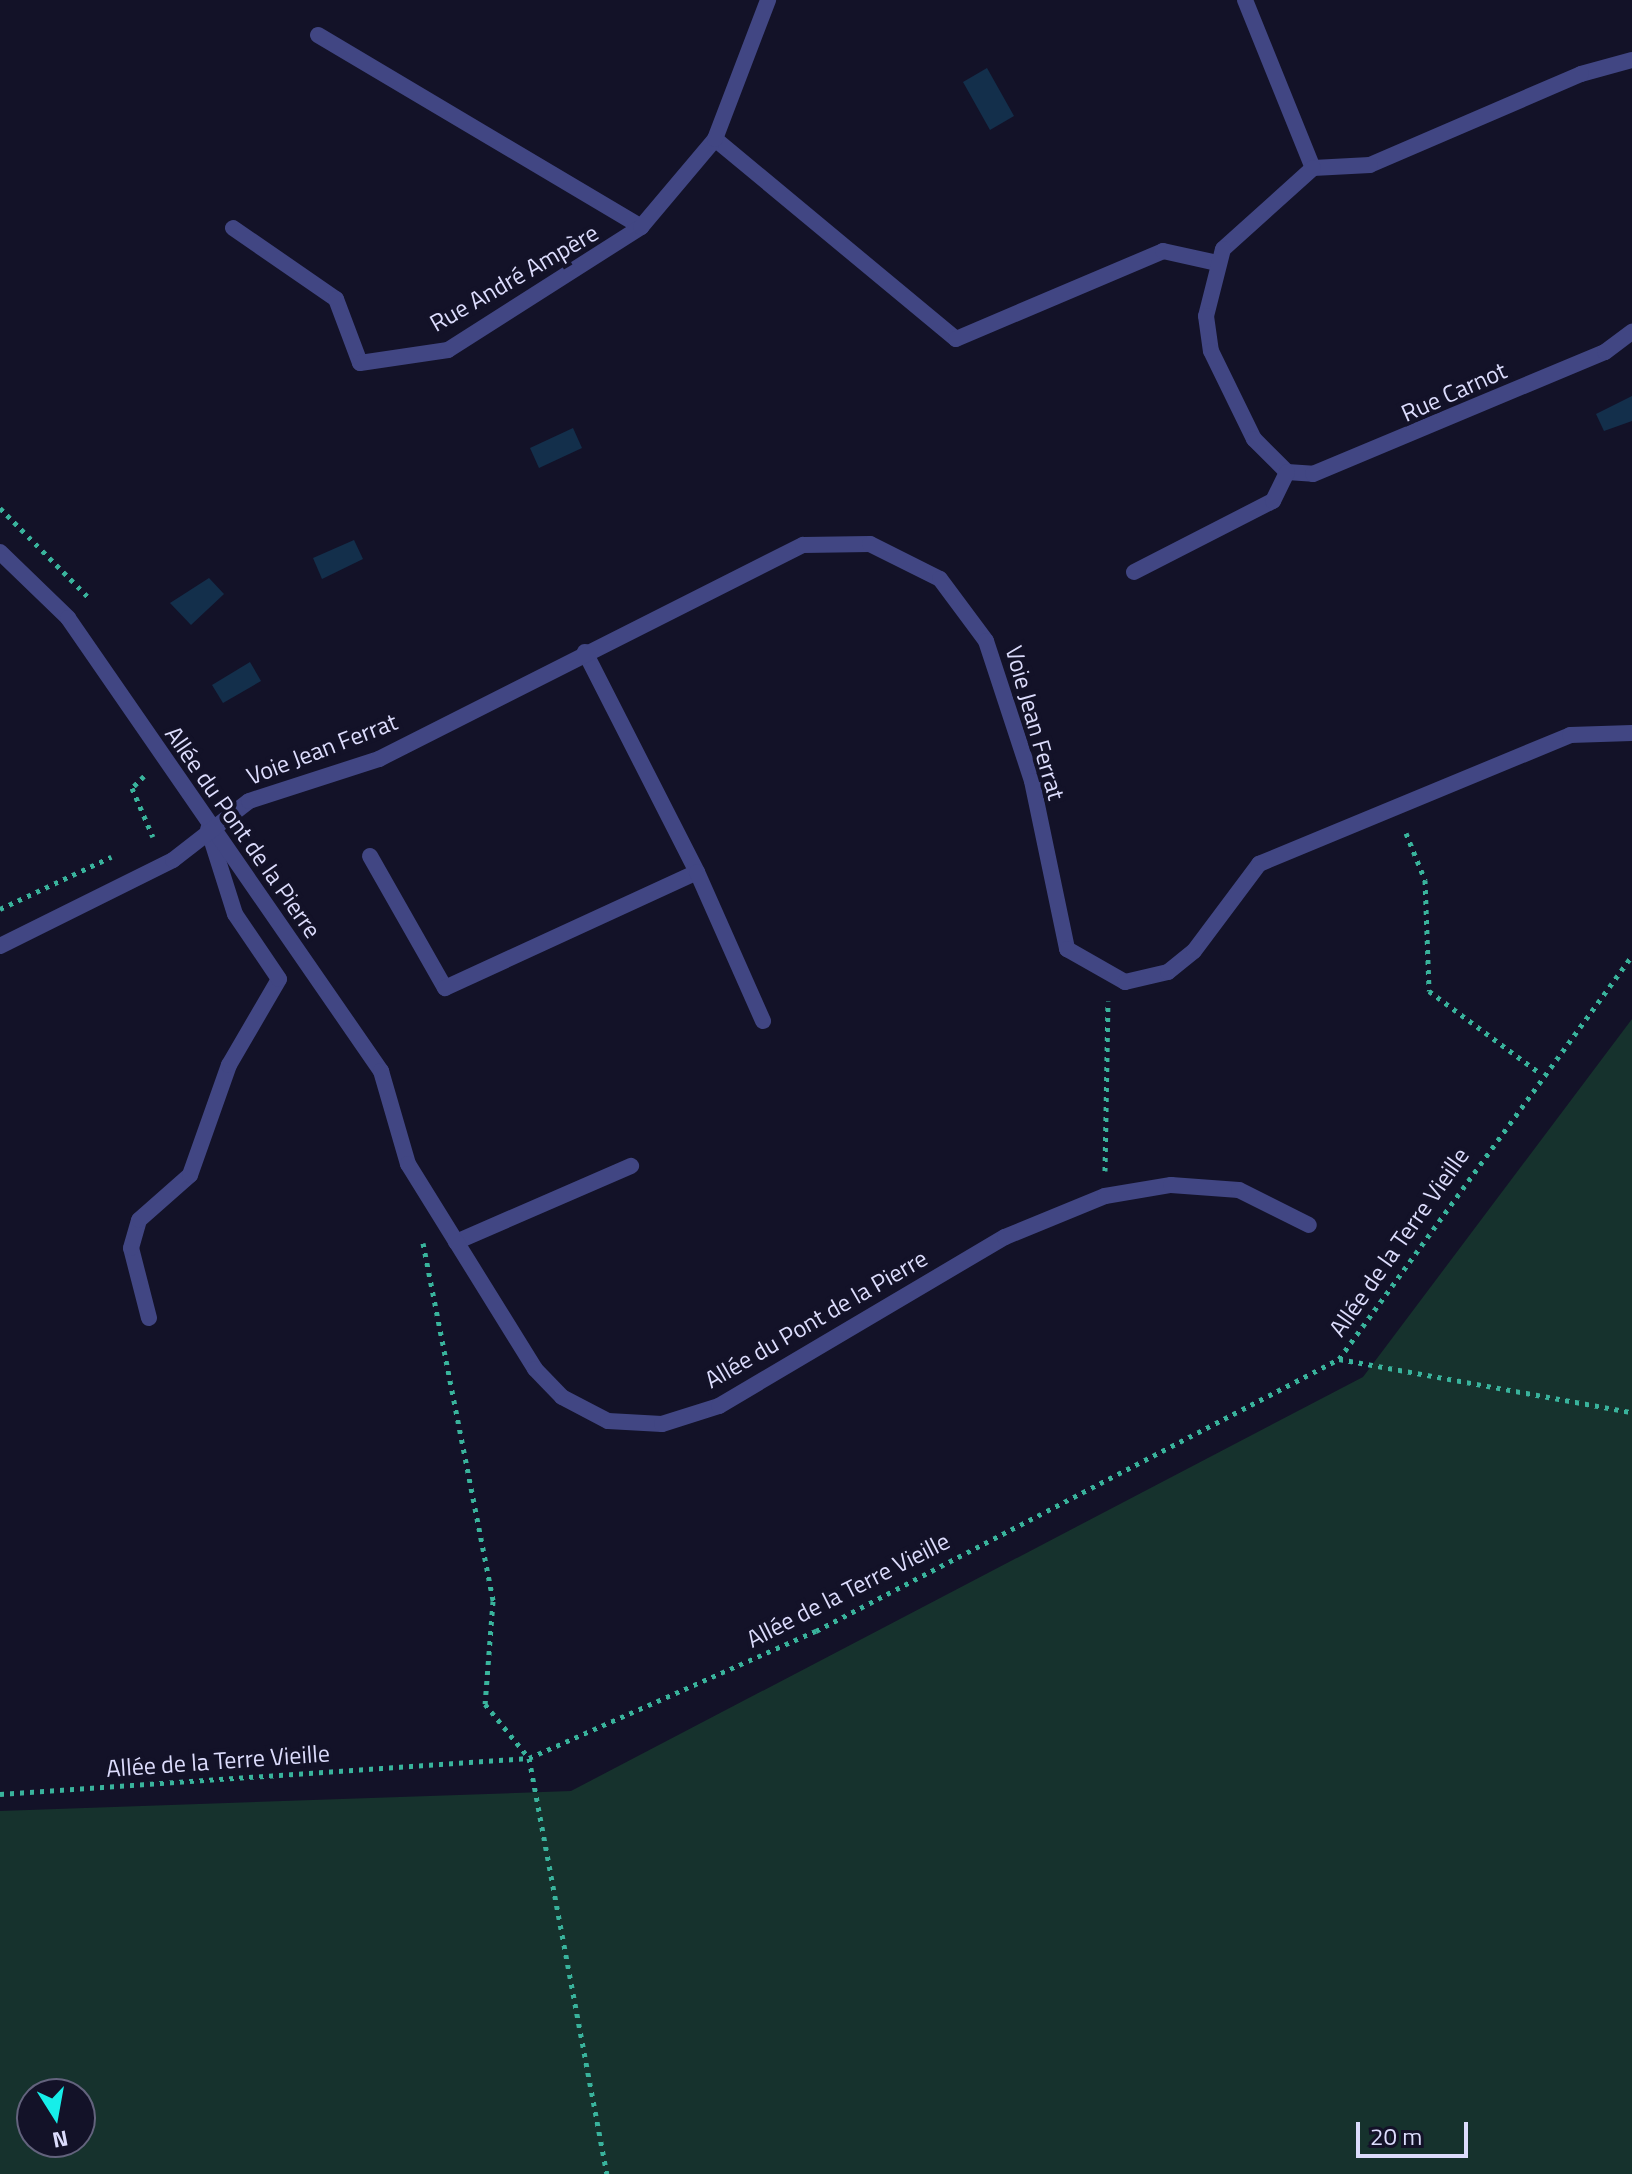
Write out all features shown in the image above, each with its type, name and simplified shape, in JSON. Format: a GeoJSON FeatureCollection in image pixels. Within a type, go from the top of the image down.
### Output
{"type":"FeatureCollection","features":[{"type":"Feature","properties":{"kind":"street","name":"Rue André Ampère"},"geometry":{"type":"LineString","coordinates":[[233,228],[336,299],[360,363],[448,350],[641,227],[715,139],[768,0]]}},
{"type":"Feature","properties":{"kind":"street"},"geometry":{"type":"LineString","coordinates":[[1245,0],[1313,168]]}},
{"type":"Feature","properties":{"kind":"street","name":"Rue André Ampère"},"geometry":{"type":"LineString","coordinates":[[318,35],[641,227]]}},
{"type":"Feature","properties":{"kind":"street"},"geometry":{"type":"LineString","coordinates":[[1134,572],[1273,501],[1287,472],[1254,439],[1211,351],[1206,316],[1217,263],[1244,227],[1313,168],[1370,165],[1581,74],[1632,60]]}},
{"type":"Feature","properties":{"kind":"street"},"geometry":{"type":"LineString","coordinates":[[715,139],[956,339],[1163,251],[1217,263]]}},
{"type":"Feature","properties":{"kind":"street","name":"Rue Carnot"},"geometry":{"type":"LineString","coordinates":[[1287,472],[1338,469],[1605,352],[1632,332]]}},
{"type":"Feature","properties":{"kind":"street","name":"Voie Jean Ferrat"},"geometry":{"type":"LineString","coordinates":[[0,946],[173,860],[208,829],[249,801],[379,759],[585,652],[803,545],[870,544],[940,579],[986,641],[1032,781],[1057,926],[1067,949],[1125,982],[1168,972],[1194,951],[1259,864],[1570,735],[1632,733]]}},
{"type":"Feature","properties":{"kind":"street","name":"Allée du Pont de la Pierre"},"geometry":{"type":"LineString","coordinates":[[0,552],[68,618],[208,829],[381,1071],[408,1164],[535,1369],[562,1397],[608,1421],[662,1424],[719,1406],[1005,1237],[1105,1196],[1171,1185],[1239,1190],[1309,1225]]}},
{"type":"Feature","properties":{"kind":"street"},"geometry":{"type":"LineString","coordinates":[[585,652],[697,872],[763,1021]]}},
{"type":"Feature","properties":{"kind":"street"},"geometry":{"type":"LineString","coordinates":[[149,1318],[131,1248],[139,1220],[190,1175],[229,1065],[279,979],[235,914],[208,829]]}},
{"type":"Feature","properties":{"kind":"street"},"geometry":{"type":"LineString","coordinates":[[370,856],[445,988],[697,872]]}},
{"type":"Feature","properties":{"kind":"street"},"geometry":{"type":"LineString","coordinates":[[456,1242],[631,1166]]}},
{"type":"Feature","properties":{"kind":"path"},"geometry":{"type":"LineString","coordinates":[[142,842],[156,836],[132,788],[162,760]]}},
{"type":"Feature","properties":{"kind":"path"},"geometry":{"type":"LineString","coordinates":[[1403,804],[1407,839],[1425,880],[1429,991],[1540,1073]]}},
{"type":"Feature","properties":{"kind":"path"},"geometry":{"type":"LineString","coordinates":[[0,909],[128,849]]}},
{"type":"Feature","properties":{"kind":"path","name":"Allée de la Terre Vieille"},"geometry":{"type":"LineString","coordinates":[[0,1794],[529,1758],[816,1631],[1339,1359],[1540,1073],[1632,956]]}},
{"type":"Feature","properties":{"kind":"path"},"geometry":{"type":"LineString","coordinates":[[1105,1196],[1108,973]]}},
{"type":"Feature","properties":{"kind":"path"},"geometry":{"type":"LineString","coordinates":[[420,1226],[493,1601],[485,1704],[529,1758],[607,2174]]}},
{"type":"Feature","properties":{"kind":"path"},"geometry":{"type":"LineString","coordinates":[[1339,1359],[1632,1412]]}},
{"type":"Feature","properties":{"kind":"green space"},"geometry":{"type":"Polygon","coordinates":[[[1632,1019],[1632,2174],[0,2174],[0,1811],[571,1791],[1363,1377],[1632,1019]]]}},
{"type":"Feature","properties":{"kind":"water"},"geometry":{"type":"Polygon","coordinates":[[[987,68],[1014,116],[990,130],[963,82],[987,68]]]}},
{"type":"Feature","properties":{"kind":"water"},"geometry":{"type":"Polygon","coordinates":[[[1632,396],[1632,421],[1604,431],[1596,414],[1632,396]]]}},
{"type":"Feature","properties":{"kind":"water"},"geometry":{"type":"Polygon","coordinates":[[[573,428],[582,448],[539,468],[530,448],[573,428]]]}},
{"type":"Feature","properties":{"kind":"water"},"geometry":{"type":"Polygon","coordinates":[[[354,540],[363,559],[322,579],[313,558],[354,540]]]}},
{"type":"Feature","properties":{"kind":"water"},"geometry":{"type":"Polygon","coordinates":[[[209,578],[224,594],[191,625],[170,603],[209,578]]]}},
{"type":"Feature","properties":{"kind":"water"},"geometry":{"type":"Polygon","coordinates":[[[250,662],[261,681],[223,703],[212,685],[250,662]]]}}]}
